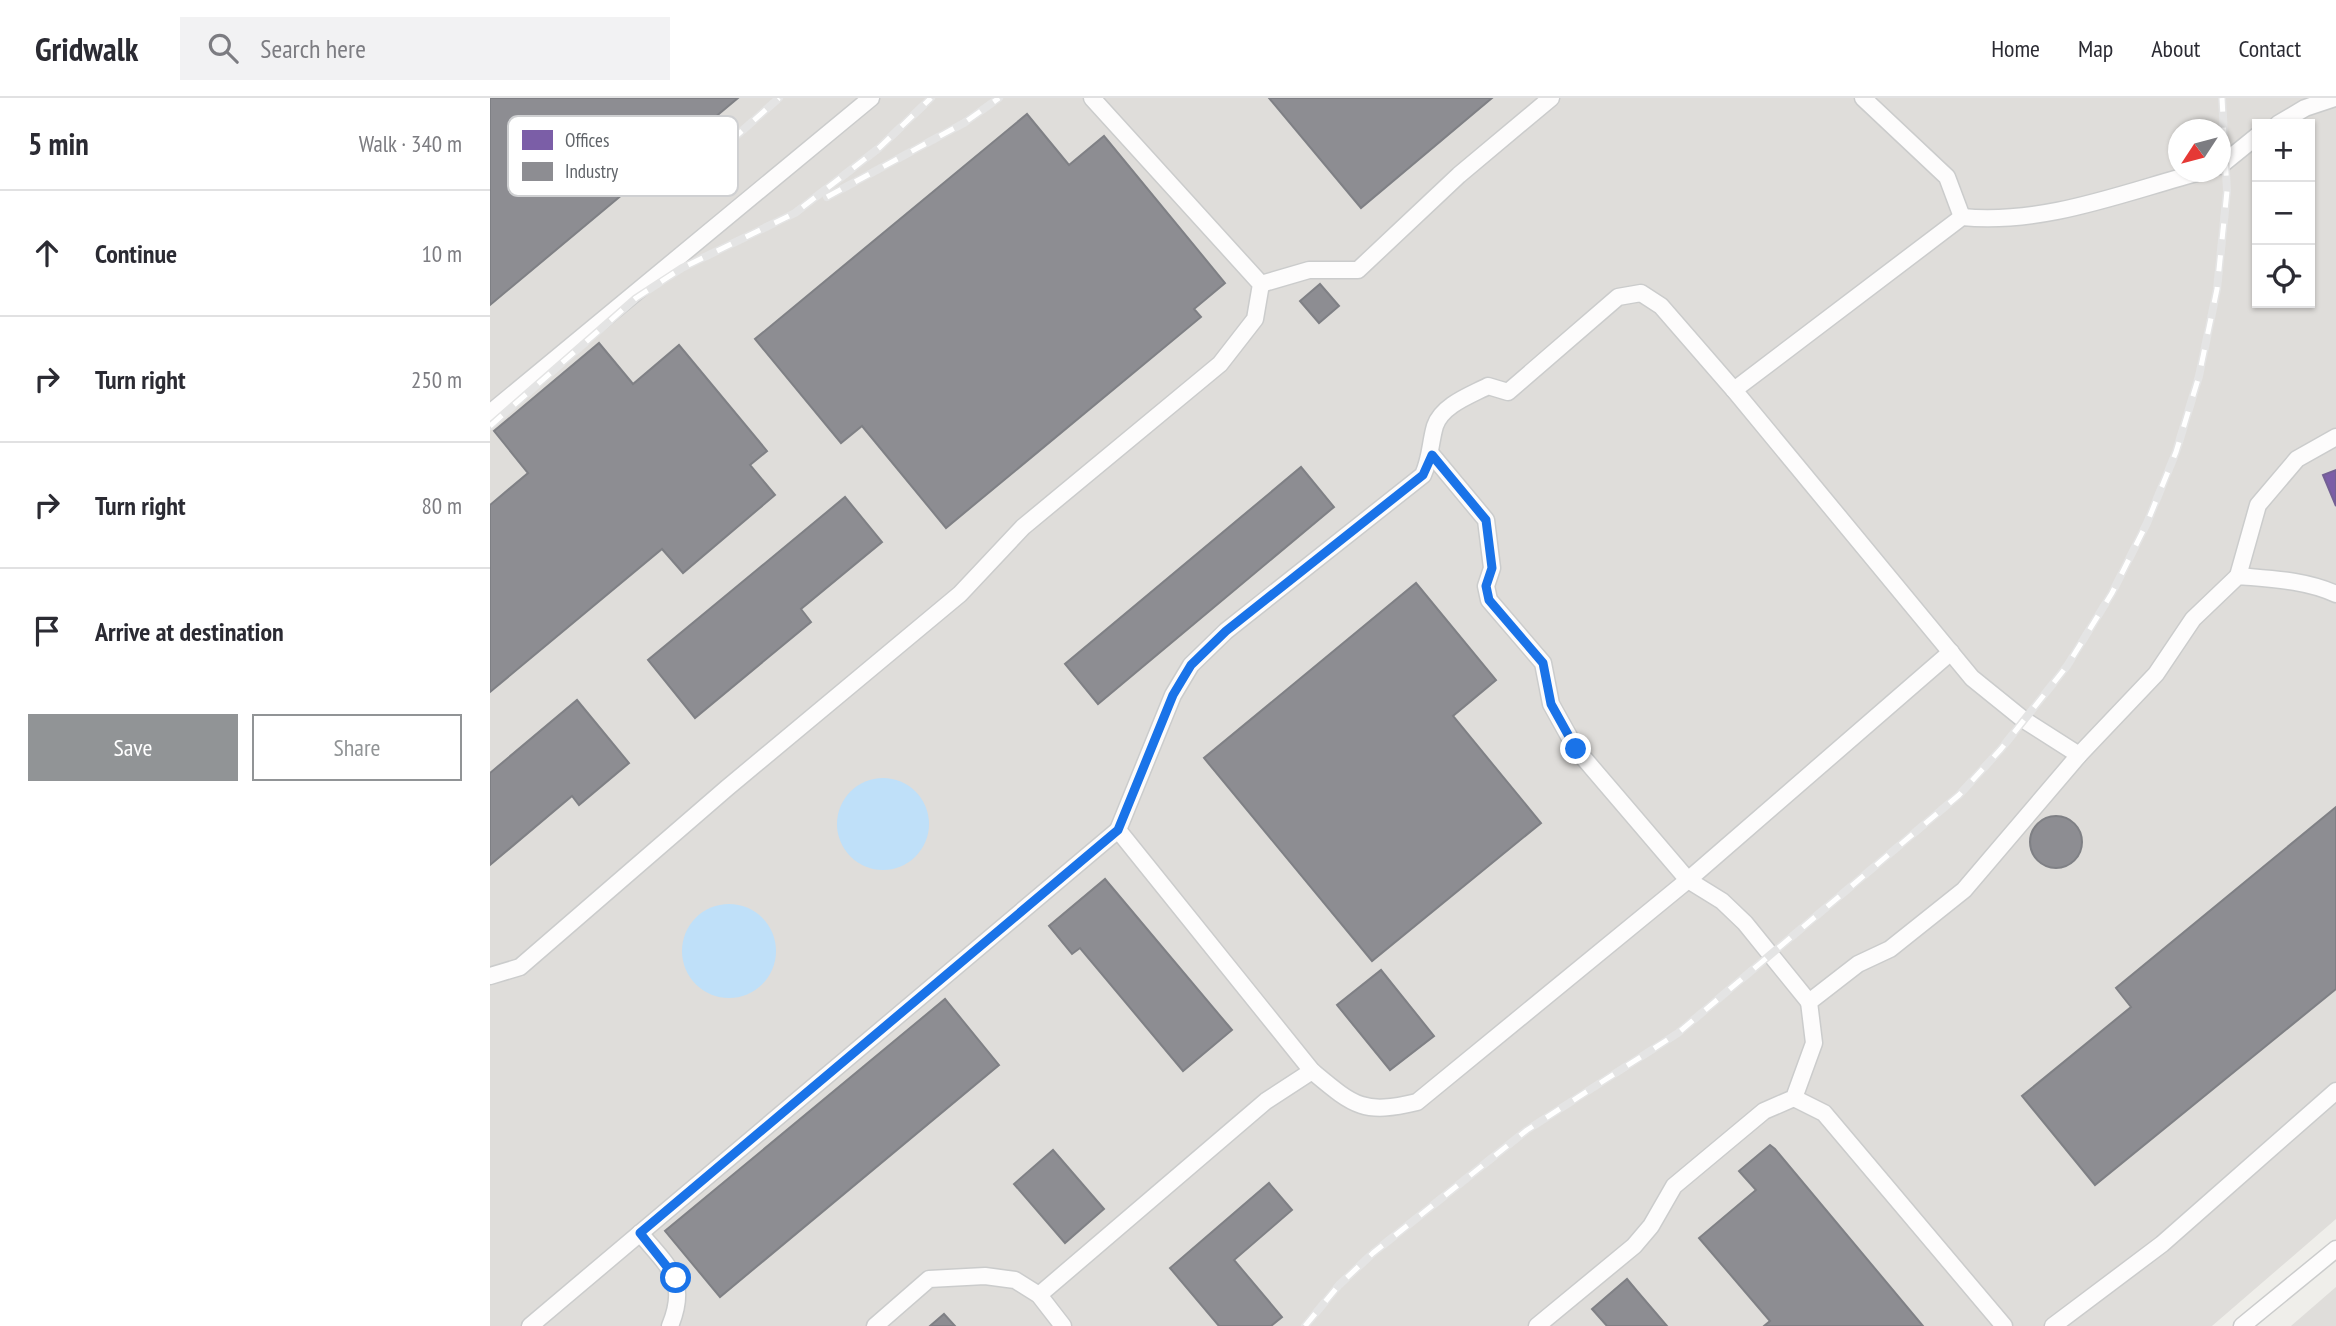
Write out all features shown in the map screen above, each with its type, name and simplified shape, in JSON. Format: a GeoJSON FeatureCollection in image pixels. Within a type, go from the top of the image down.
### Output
{"type":"FeatureCollection","features":[{"type":"Feature","properties":{"kind":"lane"},"geometry":{"type":"LineString","coordinates":[[490,413],[872,98]]}},
{"type":"Feature","properties":{"kind":"lane"},"geometry":{"type":"LineString","coordinates":[[1092,98],[1261,284]]}},
{"type":"Feature","properties":{"kind":"lane"},"geometry":{"type":"LineString","coordinates":[[1261,284],[1309,270],[1358,270],[1458,175],[1550,98]]}},
{"type":"Feature","properties":{"kind":"lane"},"geometry":{"type":"LineString","coordinates":[[1863,98],[1947,177],[1962,217]]}},
{"type":"Feature","properties":{"kind":"lane"},"geometry":{"type":"LineString","coordinates":[[2286,119],[2305,108],[2335,98]]}},
{"type":"Feature","properties":{"kind":"lane"},"geometry":{"type":"LineString","coordinates":[[2231,158],[2252,140]]}},
{"type":"Feature","properties":{"kind":"lane"},"geometry":{"type":"LineString","coordinates":[[1734,390],[1962,217],[1992,220],[2046,215],[2168,181]]}},
{"type":"Feature","properties":{"kind":"lane"},"geometry":{"type":"LineString","coordinates":[[490,976],[520,967],[727,788],[960,594],[1023,527],[1220,364],[1255,318],[1261,284]]}},
{"type":"Feature","properties":{"kind":"lane"},"geometry":{"type":"LineString","coordinates":[[530,1326],[1118,830],[1173,695],[1191,665],[1226,631],[1423,475],[1432,455],[1436,424],[1455,403],[1488,386],[1508,392],[1618,297],[1641,293],[1661,306],[1734,390],[1972,678],[2024,720],[2079,755]]}},
{"type":"Feature","properties":{"kind":"lane"},"geometry":{"type":"LineString","coordinates":[[1809,1002],[1858,964],[1890,949],[1964,890],[2079,755],[2156,674],[2193,619],[2238,576],[2258,505],[2297,458],[2336,437]]}},
{"type":"Feature","properties":{"kind":"lane"},"geometry":{"type":"LineString","coordinates":[[1432,455],[1486,520],[1492,568],[1486,586],[1489,600],[1543,663],[1551,704],[1576,749],[1688,880],[1722,901],[1745,923],[1809,1002],[1814,1043],[1794,1098],[1764,1111],[1674,1186],[1651,1226],[1634,1246],[1537,1326]]}},
{"type":"Feature","properties":{"kind":"lane"},"geometry":{"type":"LineString","coordinates":[[2238,576],[2280,579],[2321,587],[2336,594]]}},
{"type":"Feature","properties":{"kind":"lane"},"geometry":{"type":"LineString","coordinates":[[1118,830],[1312,1071],[1346,1099],[1382,1110],[1418,1102],[1688,880],[1951,652]]}},
{"type":"Feature","properties":{"kind":"lane"},"geometry":{"type":"LineString","coordinates":[[1039,1295],[1266,1101],[1312,1071]]}},
{"type":"Feature","properties":{"kind":"lane"},"geometry":{"type":"LineString","coordinates":[[2053,1326],[2162,1244],[2336,1091]]}},
{"type":"Feature","properties":{"kind":"lane"},"geometry":{"type":"LineString","coordinates":[[1794,1098],[1824,1113],[2004,1326]]}},
{"type":"Feature","properties":{"kind":"lane"},"geometry":{"type":"LineString","coordinates":[[640,1233],[676,1278],[678,1306],[670,1326]]}},
{"type":"Feature","properties":{"kind":"lane"},"geometry":{"type":"LineString","coordinates":[[2242,1326],[2336,1249]]}},
{"type":"Feature","properties":{"kind":"lane"},"geometry":{"type":"LineString","coordinates":[[875,1326],[929,1279],[985,1276],[1015,1280],[1039,1295],[1063,1326]]}},
{"type":"Feature","properties":{"kind":"shaded area"},"geometry":{"type":"Polygon","coordinates":[[[490,98],[2336,98],[2336,1219],[2212,1326],[490,1326],[490,98]]]}},
{"type":"Feature","properties":{"kind":"shaded area"},"geometry":{"type":"Polygon","coordinates":[[[2336,1287],[2336,1326],[2291,1326],[2336,1287]]]}},
{"type":"Feature","properties":{"kind":"water"},"geometry":{"type":"Polygon","coordinates":[[[874,778],[892,778],[909,785],[922,798],[929,815],[929,833],[922,850],[909,863],[892,870],[874,870],[857,863],[844,850],[837,833],[837,815],[844,798],[857,785],[874,778]]]}},
{"type":"Feature","properties":{"kind":"water"},"geometry":{"type":"Polygon","coordinates":[[[729,904],[747,908],[762,918],[772,933],[776,951],[772,969],[762,984],[747,994],[729,998],[711,994],[696,984],[686,969],[682,951],[686,933],[696,918],[711,908],[729,904]]]}},
{"type":"Feature","properties":{"kind":"building: Offices"},"geometry":{"type":"Polygon","coordinates":[[[2336,470],[2336,506],[2323,475],[2336,470]]]}},
{"type":"Feature","properties":{"kind":"building: Industry"},"geometry":{"type":"Polygon","coordinates":[[[490,98],[738,98],[716,116],[508,116],[508,196],[621,196],[490,305],[490,98]]]}},
{"type":"Feature","properties":{"kind":"building: Industry"},"geometry":{"type":"Polygon","coordinates":[[[1269,98],[1492,98],[1361,208],[1269,98]]]}},
{"type":"Feature","properties":{"kind":"building: Industry"},"geometry":{"type":"Polygon","coordinates":[[[1027,114],[1069,165],[1104,136],[1225,283],[1194,309],[1201,317],[946,528],[862,426],[841,443],[755,339],[1027,114]]]}},
{"type":"Feature","properties":{"kind":"building: Industry"},"geometry":{"type":"Polygon","coordinates":[[[1320,284],[1339,306],[1319,323],[1300,301],[1320,284]]]}},
{"type":"Feature","properties":{"kind":"building: Industry"},"geometry":{"type":"Polygon","coordinates":[[[599,343],[633,384],[679,345],[767,451],[750,465],[775,495],[683,573],[662,549],[490,692],[490,505],[528,473],[494,431],[599,343]]]}},
{"type":"Feature","properties":{"kind":"building: Industry"},"geometry":{"type":"Polygon","coordinates":[[[1301,467],[1334,507],[1098,704],[1065,664],[1301,467]]]}},
{"type":"Feature","properties":{"kind":"building: Industry"},"geometry":{"type":"Polygon","coordinates":[[[845,497],[882,542],[801,609],[811,622],[695,718],[648,660],[845,497]]]}},
{"type":"Feature","properties":{"kind":"building: Industry"},"geometry":{"type":"Polygon","coordinates":[[[1416,583],[1496,680],[1453,716],[1541,823],[1372,961],[1204,758],[1416,583]]]}},
{"type":"Feature","properties":{"kind":"building: Industry"},"geometry":{"type":"Polygon","coordinates":[[[577,700],[629,763],[579,805],[572,796],[490,865],[490,773],[577,700]]]}},
{"type":"Feature","properties":{"kind":"building: Industry"},"geometry":{"type":"Polygon","coordinates":[[[2336,807],[2336,989],[2095,1185],[2022,1096],[2131,1007],[2116,988],[2336,807]]]}},
{"type":"Feature","properties":{"kind":"building: Industry"},"geometry":{"type":"Polygon","coordinates":[[[2056,816],[2066,818],[2074,824],[2080,832],[2080,852],[2074,860],[2066,866],[2056,868],[2046,866],[2038,860],[2032,852],[2030,842],[2032,832],[2038,824],[2046,818],[2056,816]]]}},
{"type":"Feature","properties":{"kind":"building: Industry"},"geometry":{"type":"Polygon","coordinates":[[[1105,879],[1232,1030],[1183,1071],[1080,948],[1072,954],[1049,926],[1105,879]]]}},
{"type":"Feature","properties":{"kind":"building: Industry"},"geometry":{"type":"Polygon","coordinates":[[[1381,970],[1434,1036],[1390,1070],[1337,1005],[1381,970]]]}},
{"type":"Feature","properties":{"kind":"building: Industry"},"geometry":{"type":"Polygon","coordinates":[[[945,999],[999,1065],[720,1297],[665,1231],[945,999]]]}},
{"type":"Feature","properties":{"kind":"building: Industry"},"geometry":{"type":"Polygon","coordinates":[[[1770,1145],[1923,1326],[1764,1326],[1770,1321],[1699,1238],[1756,1190],[1739,1171],[1770,1145]]]}},
{"type":"Feature","properties":{"kind":"building: Industry"},"geometry":{"type":"Polygon","coordinates":[[[1053,1150],[1104,1209],[1065,1243],[1014,1184],[1053,1150]]]}},
{"type":"Feature","properties":{"kind":"building: Industry"},"geometry":{"type":"Polygon","coordinates":[[[1269,1183],[1292,1210],[1234,1260],[1282,1317],[1271,1326],[1219,1326],[1170,1268],[1269,1183]]]}},
{"type":"Feature","properties":{"kind":"building: Industry"},"geometry":{"type":"Polygon","coordinates":[[[1627,1279],[1667,1326],[1607,1326],[1592,1309],[1627,1279]]]}},
{"type":"Feature","properties":{"kind":"building: Industry"},"geometry":{"type":"Polygon","coordinates":[[[944,1314],[955,1326],[930,1326],[944,1314]]]}},
{"type":"Feature","properties":{"kind":"railway"},"geometry":{"type":"LineString","coordinates":[[738,134],[779,98]]}},
{"type":"Feature","properties":{"kind":"railway"},"geometry":{"type":"LineString","coordinates":[[490,426],[636,298],[682,268],[795,213],[879,148],[931,98]]}},
{"type":"Feature","properties":{"kind":"railway"},"geometry":{"type":"LineString","coordinates":[[827,197],[964,123],[999,98]]}},
{"type":"Feature","properties":{"kind":"railway"},"geometry":{"type":"LineString","coordinates":[[1305,1326],[1339,1285],[1373,1253],[1527,1130],[1678,1033],[1959,795],[2001,749],[2067,666],[2112,593],[2147,523],[2176,452],[2199,376],[2217,289],[2227,191],[2222,98]]}},
{"type":"Feature","properties":{"kind":"route"},"geometry":{"type":"LineString","coordinates":[[676,1278],[640,1233],[1118,830],[1173,695],[1191,665],[1226,631],[1423,475],[1432,455],[1486,520],[1492,568],[1486,586],[1489,600],[1543,663],[1551,704],[1576,749]]}}]}
